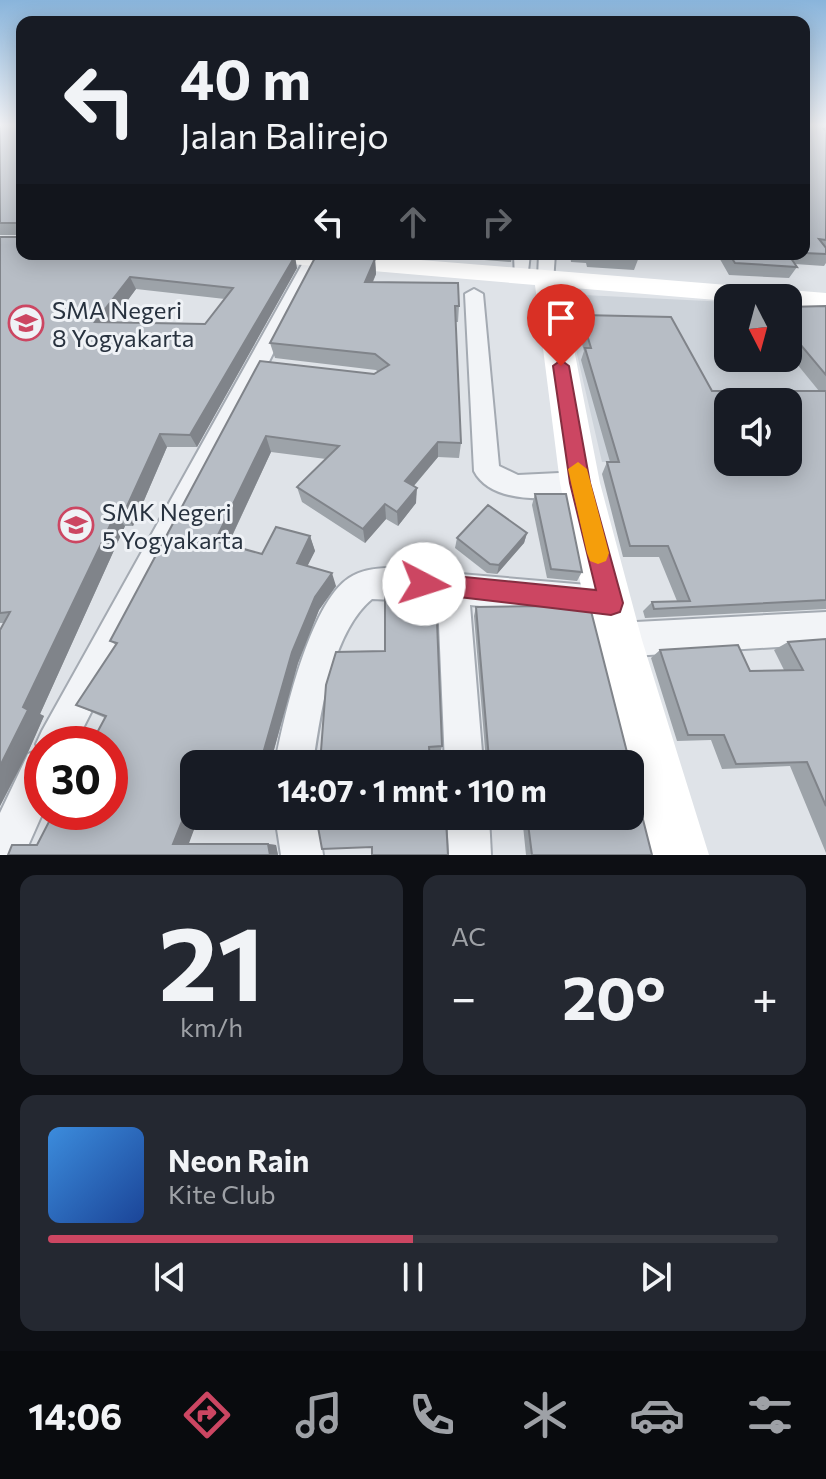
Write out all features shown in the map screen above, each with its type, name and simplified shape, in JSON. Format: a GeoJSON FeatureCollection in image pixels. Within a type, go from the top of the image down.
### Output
{"type":"FeatureCollection","features":[{"type":"Feature","properties":{"kind":"main road"},"geometry":{"type":"LineString","coordinates":[[350,260],[534,265],[825,302]]}},
{"type":"Feature","properties":{"kind":"main road"},"geometry":{"type":"LineString","coordinates":[[534,265],[580,483],[677,855]]}},
{"type":"Feature","properties":{"kind":"street"},"geometry":{"type":"LineString","coordinates":[[64,726],[312,260]]}},
{"type":"Feature","properties":{"kind":"street"},"geometry":{"type":"LineString","coordinates":[[474,294],[487,471],[499,483],[514,486],[580,483]]}},
{"type":"Feature","properties":{"kind":"street"},"geometry":{"type":"LineString","coordinates":[[254,366],[285,370]]}},
{"type":"Feature","properties":{"kind":"street"},"geometry":{"type":"LineString","coordinates":[[297,750],[317,669],[345,605],[358,589],[376,583],[453,586],[614,622],[826,628]]}},
{"type":"Feature","properties":{"kind":"street"},"geometry":{"type":"LineString","coordinates":[[453,586],[463,750]]}},
{"type":"Feature","properties":{"kind":"street"},"geometry":{"type":"LineString","coordinates":[[2,855],[24,807]]}},
{"type":"Feature","properties":{"kind":"street"},"geometry":{"type":"LineString","coordinates":[[298,830],[302,855]]}},
{"type":"Feature","properties":{"kind":"street"},"geometry":{"type":"LineString","coordinates":[[469,830],[470,855]]}},
{"type":"Feature","properties":{"kind":"shaded area"},"geometry":{"type":"Polygon","coordinates":[[[563,294],[714,301],[714,372],[802,372],[802,307],[826,308],[826,447],[802,419],[802,388],[714,388],[714,455],[602,462],[563,294]]]}},
{"type":"Feature","properties":{"kind":"building","name":"SMK Negeri 5 Yogyakarta"},"geometry":{"type":"Polygon","coordinates":[[[0,165],[16,165],[16,223],[0,223],[0,165]]]}},
{"type":"Feature","properties":{"kind":"building"},"geometry":{"type":"Polygon","coordinates":[[[810,165],[826,165],[826,240],[819,239],[826,248],[826,254],[810,253],[810,165]]]}},
{"type":"Feature","properties":{"kind":"building","name":"SMK Negeri 5 Yogyakarta"},"geometry":{"type":"Polygon","coordinates":[[[0,237],[16,237],[16,260],[293,260],[190,435],[160,434],[123,515],[115,515],[23,707],[28,710],[0,766],[0,630],[10,612],[0,613],[0,237]],[[130,277],[95,322],[205,324],[233,288],[130,277]]]}},
{"type":"Feature","properties":{"kind":"building"},"geometry":{"type":"Polygon","coordinates":[[[314,260],[375,260],[365,282],[458,283],[459,306],[455,306],[461,443],[438,442],[405,481],[417,488],[397,512],[385,504],[363,529],[297,487],[339,446],[266,436],[215,541],[262,554],[276,527],[310,536],[297,563],[332,573],[315,597],[292,652],[264,750],[180,750],[180,826],[173,844],[268,844],[270,855],[8,855],[12,845],[37,845],[45,830],[128,830],[128,726],[101,726],[106,716],[76,705],[117,643],[110,641],[260,361],[374,374],[389,365],[375,354],[270,343],[314,260]]]}},
{"type":"Feature","properties":{"kind":"building"},"geometry":{"type":"Polygon","coordinates":[[[733,260],[792,260],[797,267],[735,263],[733,260]]]}},
{"type":"Feature","properties":{"kind":"building"},"geometry":{"type":"Polygon","coordinates":[[[826,306],[826,375],[802,346],[802,307],[826,306]]]}},
{"type":"Feature","properties":{"kind":"building"},"geometry":{"type":"Polygon","coordinates":[[[581,315],[671,317],[714,391],[714,476],[802,476],[802,391],[826,391],[826,600],[654,609],[652,602],[690,601],[668,546],[630,546],[607,462],[619,462],[585,348],[591,348],[581,315]]]}},
{"type":"Feature","properties":{"kind":"building"},"geometry":{"type":"Polygon","coordinates":[[[535,494],[566,494],[582,572],[551,569],[535,494]]]}},
{"type":"Feature","properties":{"kind":"building"},"geometry":{"type":"Polygon","coordinates":[[[488,505],[527,533],[499,565],[490,564],[457,538],[488,505]]]}},
{"type":"Feature","properties":{"kind":"building"},"geometry":{"type":"Polygon","coordinates":[[[385,596],[436,597],[442,746],[429,747],[429,750],[321,750],[326,685],[336,652],[385,651],[385,596]]]}},
{"type":"Feature","properties":{"kind":"building"},"geometry":{"type":"Polygon","coordinates":[[[541,606],[591,611],[626,750],[488,750],[476,607],[541,606]]]}},
{"type":"Feature","properties":{"kind":"building"},"geometry":{"type":"Polygon","coordinates":[[[826,639],[826,806],[807,762],[736,764],[724,735],[688,735],[660,650],[738,645],[750,671],[803,670],[788,642],[826,639]]]}},
{"type":"Feature","properties":{"kind":"building"},"geometry":{"type":"Polygon","coordinates":[[[644,824],[652,855],[532,855],[529,830],[644,830],[644,824]]]}},
{"type":"Feature","properties":{"kind":"building"},"geometry":{"type":"Polygon","coordinates":[[[319,830],[447,830],[448,855],[372,855],[372,847],[322,849],[319,830]]]}},
{"type":"Feature","properties":{"kind":"slow traffic"},"geometry":{"type":"LineString","coordinates":[[578,469],[598,553]]}},
{"type":"Feature","properties":{"kind":"place","name":"SMA Negeri 8 Yogyakarta"},"geometry":{"type":"Point","coordinates":[26,323]}},
{"type":"Feature","properties":{"kind":"place","name":"SMK Negeri 5 Yogyakarta"},"geometry":{"type":"Point","coordinates":[76,525]}},
{"type":"Feature","properties":{"kind":"route"},"geometry":{"type":"LineString","coordinates":[[424,584],[611,603],[580,483],[561,366]]}}]}
